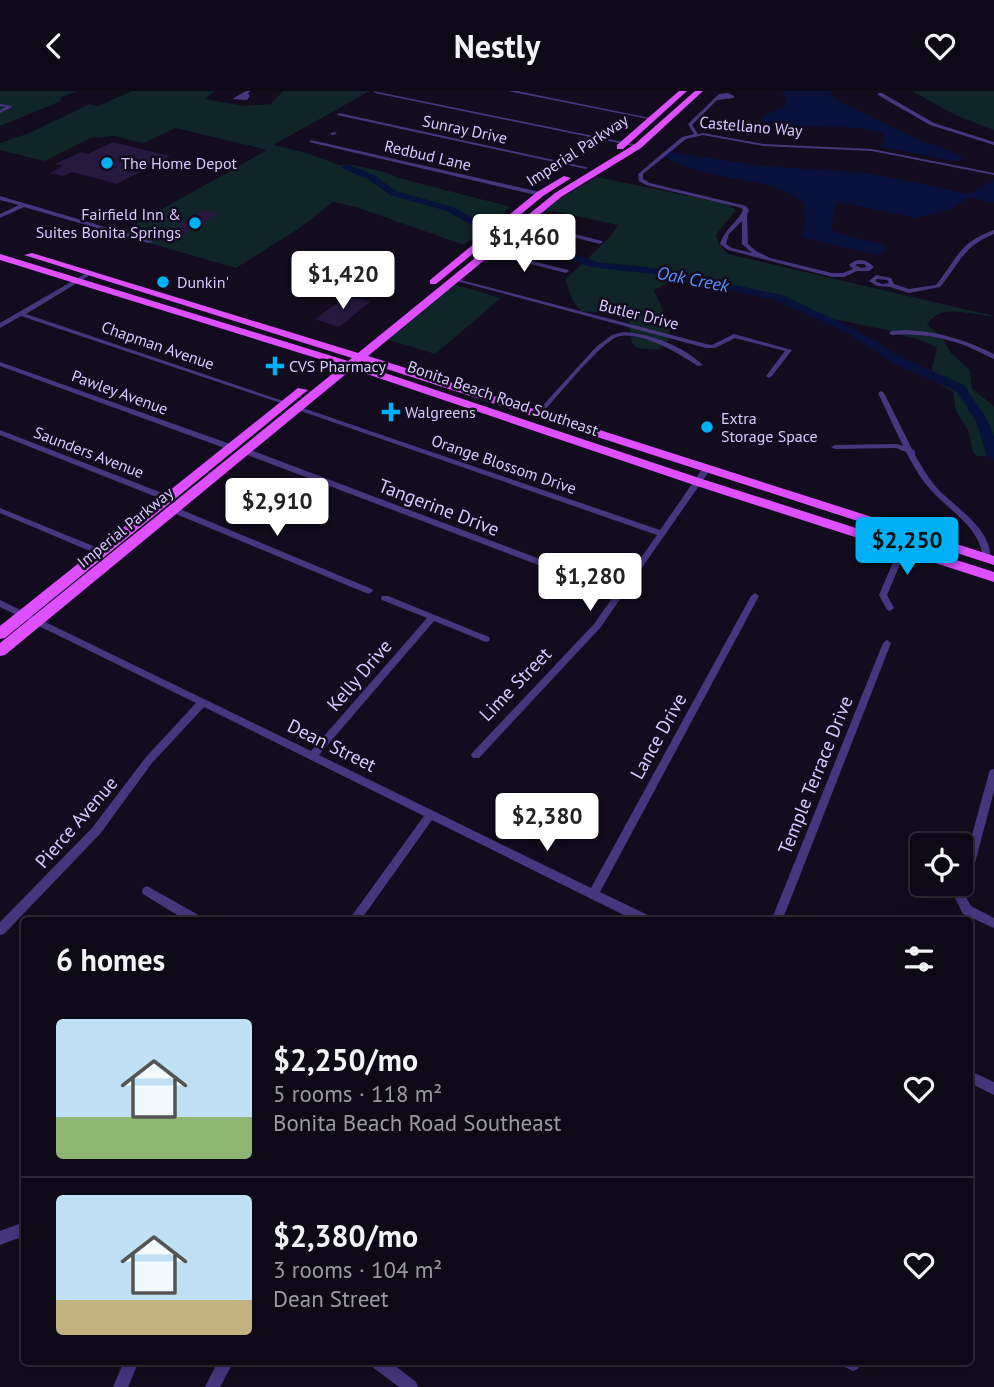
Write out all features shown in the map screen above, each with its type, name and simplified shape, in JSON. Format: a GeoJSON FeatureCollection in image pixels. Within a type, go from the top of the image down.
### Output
{"type":"FeatureCollection","features":[{"type":"Feature","properties":{"kind":"main road","name":"Imperial Parkway"},"geometry":{"type":"LineString","coordinates":[[349,358],[454,265],[540,194],[625,143],[683,91]]}},
{"type":"Feature","properties":{"kind":"main road","name":"Imperial Parkway"},"geometry":{"type":"LineString","coordinates":[[0,634],[230,447],[291,405],[455,279],[558,195],[638,146],[699,91]]}},
{"type":"Feature","properties":{"kind":"main road","name":"Bonita Beach Road Southeast"},"geometry":{"type":"LineString","coordinates":[[0,246],[92,272],[349,358],[449,398],[698,482],[994,577]]}},
{"type":"Feature","properties":{"kind":"main road"},"geometry":{"type":"LineString","coordinates":[[472,250],[489,251]]}},
{"type":"Feature","properties":{"kind":"main road","name":"Bonita Beach Road Southeast"},"geometry":{"type":"LineString","coordinates":[[0,257],[538,414],[991,560]]}},
{"type":"Feature","properties":{"kind":"main road"},"geometry":{"type":"LineString","coordinates":[[454,265],[449,275],[455,279]]}},
{"type":"Feature","properties":{"kind":"main road"},"geometry":{"type":"LineString","coordinates":[[449,398],[467,399],[517,416],[538,414]]}},
{"type":"Feature","properties":{"kind":"main road","name":"Imperial Parkway"},"geometry":{"type":"LineString","coordinates":[[0,651],[245,451],[291,405]]}},
{"type":"Feature","properties":{"kind":"main road"},"geometry":{"type":"LineString","coordinates":[[863,535],[891,536],[974,561],[991,560]]}},
{"type":"Feature","properties":{"kind":"street"},"geometry":{"type":"LineString","coordinates":[[510,91],[653,119]]}},
{"type":"Feature","properties":{"kind":"street"},"geometry":{"type":"LineString","coordinates":[[375,92],[638,146]]}},
{"type":"Feature","properties":{"kind":"street"},"geometry":{"type":"LineString","coordinates":[[879,93],[932,124],[994,144]]}},
{"type":"Feature","properties":{"kind":"street"},"geometry":{"type":"LineString","coordinates":[[696,134],[690,125],[716,99]]}},
{"type":"Feature","properties":{"kind":"street"},"geometry":{"type":"LineString","coordinates":[[0,105],[10,107],[0,112]]}},
{"type":"Feature","properties":{"kind":"street","name":"Sunray Drive"},"geometry":{"type":"LineString","coordinates":[[339,114],[586,168]]}},
{"type":"Feature","properties":{"kind":"street","name":"Castellano Way"},"geometry":{"type":"LineString","coordinates":[[744,215],[745,209],[738,204],[652,185],[639,178],[641,173],[684,138],[696,134],[763,145],[864,149],[994,174]]}},
{"type":"Feature","properties":{"kind":"street","name":"Redbud Lane"},"geometry":{"type":"LineString","coordinates":[[311,141],[540,194]]}},
{"type":"Feature","properties":{"kind":"street"},"geometry":{"type":"LineString","coordinates":[[0,198],[150,242]]}},
{"type":"Feature","properties":{"kind":"street"},"geometry":{"type":"LineString","coordinates":[[0,209],[14,202]]}},
{"type":"Feature","properties":{"kind":"street"},"geometry":{"type":"LineString","coordinates":[[0,216],[23,205]]}},
{"type":"Feature","properties":{"kind":"street"},"geometry":{"type":"LineString","coordinates":[[744,215],[726,234],[722,242],[727,248],[837,275],[857,269]]}},
{"type":"Feature","properties":{"kind":"street"},"geometry":{"type":"LineString","coordinates":[[744,215],[744,235],[748,248],[771,260]]}},
{"type":"Feature","properties":{"kind":"street"},"geometry":{"type":"LineString","coordinates":[[524,223],[600,242]]}},
{"type":"Feature","properties":{"kind":"street"},"geometry":{"type":"LineString","coordinates":[[891,285],[909,291],[938,286],[961,251],[973,241],[994,232]]}},
{"type":"Feature","properties":{"kind":"street"},"geometry":{"type":"LineString","coordinates":[[726,234],[744,235]]}},
{"type":"Feature","properties":{"kind":"street"},"geometry":{"type":"LineString","coordinates":[[489,251],[566,271]]}},
{"type":"Feature","properties":{"kind":"street"},"geometry":{"type":"LineString","coordinates":[[0,325],[92,272]]}},
{"type":"Feature","properties":{"kind":"street","name":"Butler Drive"},"geometry":{"type":"LineString","coordinates":[[455,279],[706,346],[713,347],[734,336],[789,350],[769,376]]}},
{"type":"Feature","properties":{"kind":"street","name":"Chapman Avenue"},"geometry":{"type":"LineString","coordinates":[[21,314],[291,405]]}},
{"type":"Feature","properties":{"kind":"street"},"geometry":{"type":"LineString","coordinates":[[892,333],[928,333],[994,357]]}},
{"type":"Feature","properties":{"kind":"street"},"geometry":{"type":"LineString","coordinates":[[538,414],[603,344],[618,335],[636,335],[659,342],[699,365]]}},
{"type":"Feature","properties":{"kind":"street","name":"Pawley Avenue"},"geometry":{"type":"LineString","coordinates":[[0,364],[230,447]]}},
{"type":"Feature","properties":{"kind":"street"},"geometry":{"type":"LineString","coordinates":[[881,393],[932,487],[983,540],[991,560]]}},
{"type":"Feature","properties":{"kind":"street","name":"Orange Blossom Drive"},"geometry":{"type":"LineString","coordinates":[[291,405],[662,534]]}},
{"type":"Feature","properties":{"kind":"street","name":"Saunders Avenue"},"geometry":{"type":"LineString","coordinates":[[0,432],[167,498]]}},
{"type":"Feature","properties":{"kind":"street"},"geometry":{"type":"LineString","coordinates":[[835,447],[889,446],[911,451]]}},
{"type":"Feature","properties":{"kind":"street","name":"Tangerine Drive"},"geometry":{"type":"LineString","coordinates":[[245,451],[621,593]]}},
{"type":"Feature","properties":{"kind":"street","name":"Lime Street"},"geometry":{"type":"LineString","coordinates":[[476,755],[597,627],[706,470]]}},
{"type":"Feature","properties":{"kind":"street"},"geometry":{"type":"LineString","coordinates":[[0,510],[100,552]]}},
{"type":"Feature","properties":{"kind":"street"},"geometry":{"type":"LineString","coordinates":[[174,510],[369,591]]}},
{"type":"Feature","properties":{"kind":"street"},"geometry":{"type":"LineString","coordinates":[[890,608],[883,595],[902,548]]}},
{"type":"Feature","properties":{"kind":"street","name":"Lance Drive"},"geometry":{"type":"LineString","coordinates":[[593,894],[755,596]]}},
{"type":"Feature","properties":{"kind":"street"},"geometry":{"type":"LineString","coordinates":[[385,598],[486,639]]}},
{"type":"Feature","properties":{"kind":"street","name":"Dean Street"},"geometry":{"type":"LineString","coordinates":[[0,603],[640,917]]}},
{"type":"Feature","properties":{"kind":"street","name":"Kelly Drive"},"geometry":{"type":"LineString","coordinates":[[312,757],[433,617]]}},
{"type":"Feature","properties":{"kind":"street","name":"Temple Terrace Drive"},"geometry":{"type":"LineString","coordinates":[[778,917],[887,643]]}},
{"type":"Feature","properties":{"kind":"street","name":"Pierce Avenue"},"geometry":{"type":"LineString","coordinates":[[0,930],[96,831],[149,760],[202,703]]}},
{"type":"Feature","properties":{"kind":"street"},"geometry":{"type":"LineString","coordinates":[[994,773],[960,898],[967,910],[994,923]]}},
{"type":"Feature","properties":{"kind":"street"},"geometry":{"type":"LineString","coordinates":[[356,917],[431,814]]}},
{"type":"Feature","properties":{"kind":"street"},"geometry":{"type":"LineString","coordinates":[[147,891],[191,917]]}},
{"type":"Feature","properties":{"kind":"street"},"geometry":{"type":"LineString","coordinates":[[973,1078],[994,1089]]}},
{"type":"Feature","properties":{"kind":"street"},"geometry":{"type":"LineString","coordinates":[[0,1238],[21,1230]]}},
{"type":"Feature","properties":{"kind":"street"},"geometry":{"type":"LineString","coordinates":[[120,1387],[130,1365]]}},
{"type":"Feature","properties":{"kind":"street"},"geometry":{"type":"LineString","coordinates":[[212,1387],[225,1365]]}},
{"type":"Feature","properties":{"kind":"street"},"geometry":{"type":"LineString","coordinates":[[381,1365],[411,1387]]}},
{"type":"Feature","properties":{"kind":"green space"},"geometry":{"type":"Polygon","coordinates":[[[0,91],[77,91],[60,98],[61,101],[0,126],[0,91]]]}},
{"type":"Feature","properties":{"kind":"green space"},"geometry":{"type":"Polygon","coordinates":[[[132,91],[215,91],[205,99],[244,106],[271,104],[283,91],[370,91],[273,145],[307,153],[339,165],[354,165],[388,173],[511,207],[464,245],[356,207],[333,202],[298,229],[236,268],[118,234],[267,150],[176,128],[143,143],[114,136],[90,138],[44,161],[0,150],[0,143],[27,134],[90,104],[98,106],[132,91]]]}},
{"type":"Feature","properties":{"kind":"green space"},"geometry":{"type":"Polygon","coordinates":[[[912,91],[994,91],[994,130],[955,115],[912,91]]]}},
{"type":"Feature","properties":{"kind":"green space"},"geometry":{"type":"Polygon","coordinates":[[[597,177],[727,204],[736,210],[716,235],[719,244],[728,254],[994,316],[941,313],[927,325],[941,336],[951,353],[970,370],[972,389],[994,406],[994,456],[977,456],[973,453],[969,432],[956,411],[953,392],[931,374],[937,348],[925,342],[887,330],[814,315],[773,296],[706,282],[667,283],[654,290],[663,310],[661,315],[670,330],[668,341],[658,350],[637,348],[632,343],[629,321],[612,314],[581,311],[573,301],[565,280],[611,236],[618,225],[553,211],[543,212],[557,200],[597,177]]]}},
{"type":"Feature","properties":{"kind":"green space"},"geometry":{"type":"Polygon","coordinates":[[[453,284],[501,298],[435,354],[385,339],[453,284]]]}},
{"type":"Feature","properties":{"kind":"shaded area"},"geometry":{"type":"Polygon","coordinates":[[[781,91],[832,91],[830,94],[835,99],[913,137],[962,156],[961,160],[954,161],[882,147],[884,133],[869,130],[792,126],[762,121],[766,115],[785,107],[787,100],[781,91]]]}},
{"type":"Feature","properties":{"kind":"shaded area"},"geometry":{"type":"Polygon","coordinates":[[[668,152],[763,166],[868,173],[969,194],[994,180],[994,203],[970,197],[951,209],[915,218],[845,203],[836,204],[831,228],[836,233],[885,245],[887,250],[876,255],[801,237],[806,223],[803,203],[794,196],[764,184],[692,168],[664,157],[668,152]]]}},
{"type":"Feature","properties":{"kind":"building","name":"The Home Depot"},"geometry":{"type":"Polygon","coordinates":[[[113,142],[170,156],[117,184],[72,172],[63,176],[49,173],[63,166],[55,164],[81,152],[88,154],[113,142]]]}},
{"type":"Feature","properties":{"kind":"building","name":"Fairfield Inn & Suites Bonita Springs"},"geometry":{"type":"Polygon","coordinates":[[[206,210],[217,214],[180,236],[168,234],[187,219],[206,210]]]}},
{"type":"Feature","properties":{"kind":"building"},"geometry":{"type":"Polygon","coordinates":[[[346,297],[371,301],[339,327],[315,319],[346,297]]]}},
{"type":"Feature","properties":{"kind":"waterway","name":"Oak Creek"},"geometry":{"type":"LineString","coordinates":[[346,167],[371,177],[393,193],[450,209],[469,220],[595,265],[654,271],[778,297],[853,332],[899,361],[960,388],[982,421],[994,456]]}},
{"type":"Feature","properties":{"kind":"place","name":"The Home Depot"},"geometry":{"type":"Point","coordinates":[107,163]}},
{"type":"Feature","properties":{"kind":"place","name":"Fairfield Inn & Suites Bonita Springs"},"geometry":{"type":"Point","coordinates":[195,223]}},
{"type":"Feature","properties":{"kind":"place","name":"Dunkin'"},"geometry":{"type":"Point","coordinates":[163,282]}},
{"type":"Feature","properties":{"kind":"place","name":"CVS Pharmacy"},"geometry":{"type":"Point","coordinates":[275,366]}},
{"type":"Feature","properties":{"kind":"place","name":"Walgreens"},"geometry":{"type":"Point","coordinates":[391,412]}},
{"type":"Feature","properties":{"kind":"place","name":"Extra Storage Space"},"geometry":{"type":"Point","coordinates":[707,427]}}]}
